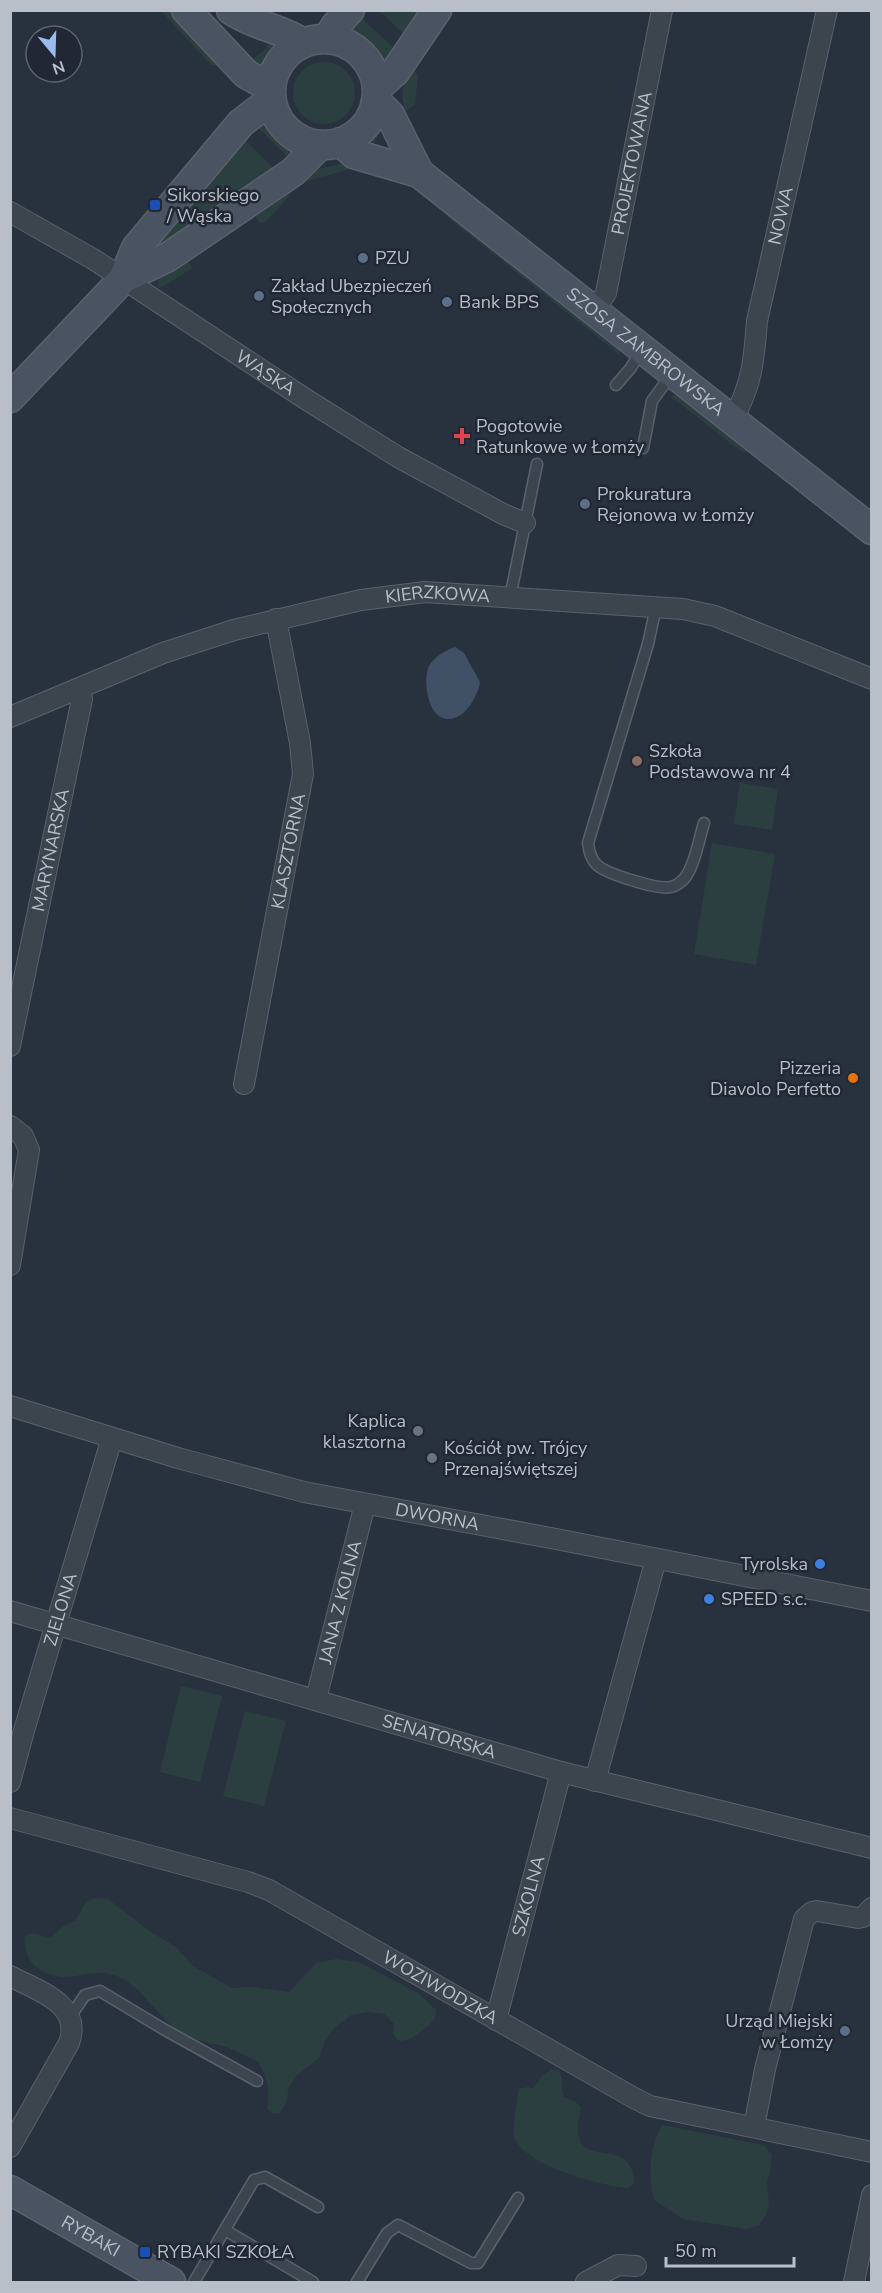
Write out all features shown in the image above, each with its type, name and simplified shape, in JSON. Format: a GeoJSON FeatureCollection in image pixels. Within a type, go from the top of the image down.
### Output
{"type":"FeatureCollection","features":[{"type":"Feature","properties":{"kind":"street"},"geometry":{"type":"LineString","coordinates":[[186,10],[246,74],[271,94]]}},
{"type":"Feature","properties":{"kind":"street"},"geometry":{"type":"LineString","coordinates":[[10,398],[123,279],[168,257],[293,172],[354,136],[365,126],[437,10]]}},
{"type":"Feature","properties":{"kind":"street","name":"PROJEKTOWANA"},"geometry":{"type":"LineString","coordinates":[[594,311],[606,293],[662,10]]}},
{"type":"Feature","properties":{"kind":"street","name":"NOWA"},"geometry":{"type":"LineString","coordinates":[[732,421],[743,401],[754,366],[757,321],[827,10]]}},
{"type":"Feature","properties":{"kind":"street"},"geometry":{"type":"LineString","coordinates":[[218,44],[234,32],[236,13],[321,30],[361,54],[385,94]]}},
{"type":"Feature","properties":{"kind":"street"},"geometry":{"type":"LineString","coordinates":[[321,30],[293,49],[278,66],[271,94],[274,112],[288,131],[297,138],[330,150]]}},
{"type":"Feature","properties":{"kind":"street"},"geometry":{"type":"LineString","coordinates":[[246,74],[248,117]]}},
{"type":"Feature","properties":{"kind":"street"},"geometry":{"type":"LineString","coordinates":[[123,279],[136,248],[248,117],[271,94]]}},
{"type":"Feature","properties":{"kind":"street","name":"SZOSA ZAMBROWSKA"},"geometry":{"type":"LineString","coordinates":[[385,94],[419,173]]}},
{"type":"Feature","properties":{"kind":"street","name":"SZOSA ZAMBROWSKA"},"geometry":{"type":"LineString","coordinates":[[330,150],[419,173],[872,530]]}},
{"type":"Feature","properties":{"kind":"street","name":"WĄSKA"},"geometry":{"type":"LineString","coordinates":[[10,212],[123,279],[390,452],[438,480],[525,523]]}},
{"type":"Feature","properties":{"kind":"street","name":"KIERZKOWA"},"geometry":{"type":"LineString","coordinates":[[10,717],[164,653],[234,630],[361,600],[425,592],[683,609],[715,616],[872,679]]}},
{"type":"Feature","properties":{"kind":"street","name":"KLASZTORNA"},"geometry":{"type":"LineString","coordinates":[[244,1084],[303,774],[300,743],[276,619]]}},
{"type":"Feature","properties":{"kind":"street","name":"MARYNARSKA"},"geometry":{"type":"LineString","coordinates":[[10,1046],[14,1010],[82,699],[79,689]]}},
{"type":"Feature","properties":{"kind":"street"},"geometry":{"type":"LineString","coordinates":[[10,1126],[23,1136],[29,1150],[10,1265]]}},
{"type":"Feature","properties":{"kind":"street","name":"DWORNA"},"geometry":{"type":"LineString","coordinates":[[10,1406],[112,1438],[281,1486],[872,1601]]}},
{"type":"Feature","properties":{"kind":"street","name":"ZIELONA"},"geometry":{"type":"LineString","coordinates":[[10,1782],[112,1438]]}},
{"type":"Feature","properties":{"kind":"street","name":"JANA Z KOLNA"},"geometry":{"type":"LineString","coordinates":[[316,1699],[365,1504]]}},
{"type":"Feature","properties":{"kind":"street"},"geometry":{"type":"LineString","coordinates":[[595,1781],[656,1559]]}},
{"type":"Feature","properties":{"kind":"street","name":"SENATORSKA"},"geometry":{"type":"LineString","coordinates":[[10,1611],[561,1772],[872,1848]]}},
{"type":"Feature","properties":{"kind":"street","name":"SZKOLNA"},"geometry":{"type":"LineString","coordinates":[[496,2020],[561,1772]]}},
{"type":"Feature","properties":{"kind":"street","name":"WOZIWODZKA"},"geometry":{"type":"LineString","coordinates":[[10,1818],[259,1886],[650,2106],[872,2151]]}},
{"type":"Feature","properties":{"kind":"street"},"geometry":{"type":"LineString","coordinates":[[754,2127],[765,2069],[804,1919],[817,1911],[858,1918],[869,1913],[872,1908]]}},
{"type":"Feature","properties":{"kind":"street"},"geometry":{"type":"LineString","coordinates":[[10,1976],[58,2002],[70,2017],[73,2032],[10,2147]]}},
{"type":"Feature","properties":{"kind":"street","name":"RYBAKI"},"geometry":{"type":"LineString","coordinates":[[10,2190],[171,2283]]}},
{"type":"Feature","properties":{"kind":"street"},"geometry":{"type":"LineString","coordinates":[[854,2283],[872,2195]]}},
{"type":"Feature","properties":{"kind":"street"},"geometry":{"type":"LineString","coordinates":[[586,2283],[618,2265],[636,2266]]}},
{"type":"Feature","properties":{"kind":"lane"},"geometry":{"type":"LineString","coordinates":[[616,386],[642,349]]}},
{"type":"Feature","properties":{"kind":"lane"},"geometry":{"type":"LineString","coordinates":[[643,448],[652,401],[672,373]]}},
{"type":"Feature","properties":{"kind":"lane"},"geometry":{"type":"LineString","coordinates":[[510,598],[537,464]]}},
{"type":"Feature","properties":{"kind":"lane"},"geometry":{"type":"LineString","coordinates":[[656,607],[648,644],[588,843],[589,851],[597,865],[605,871],[659,887],[670,888],[685,878],[690,869],[704,823]]}},
{"type":"Feature","properties":{"kind":"lane"},"geometry":{"type":"LineString","coordinates":[[70,2017],[85,1995],[100,1991],[257,2081]]}},
{"type":"Feature","properties":{"kind":"lane"},"geometry":{"type":"LineString","coordinates":[[195,2283],[251,2183],[259,2178],[270,2179],[318,2207]]}},
{"type":"Feature","properties":{"kind":"lane"},"geometry":{"type":"LineString","coordinates":[[357,2283],[387,2233],[398,2225],[471,2264],[477,2263],[518,2198]]}},
{"type":"Feature","properties":{"kind":"lane"},"geometry":{"type":"LineString","coordinates":[[225,2230],[313,2283]]}},
{"type":"Feature","properties":{"kind":"green space"},"geometry":{"type":"Polygon","coordinates":[[[161,11],[172,11],[222,62],[217,66],[211,65],[161,11]]]}},
{"type":"Feature","properties":{"kind":"green space"},"geometry":{"type":"Polygon","coordinates":[[[380,11],[425,11],[407,37],[380,11]]]}},
{"type":"Feature","properties":{"kind":"green space"},"geometry":{"type":"Polygon","coordinates":[[[359,16],[398,52],[380,78],[364,51],[338,36],[359,16]]]}},
{"type":"Feature","properties":{"kind":"green space"},"geometry":{"type":"Polygon","coordinates":[[[274,38],[293,42],[277,60],[270,75],[248,62],[262,52],[274,38]]]}},
{"type":"Feature","properties":{"kind":"green space"},"geometry":{"type":"Polygon","coordinates":[[[324,62],[341,67],[346,71],[350,76],[355,93],[350,110],[346,115],[341,119],[324,124],[307,119],[302,115],[298,110],[293,93],[298,76],[302,71],[307,67],[324,62]]]}},
{"type":"Feature","properties":{"kind":"green space"},"geometry":{"type":"Polygon","coordinates":[[[413,66],[418,77],[415,105],[405,111],[403,88],[413,66]]]}},
{"type":"Feature","properties":{"kind":"green space"},"geometry":{"type":"Polygon","coordinates":[[[272,117],[287,135],[308,147],[292,161],[254,124],[272,117]]]}},
{"type":"Feature","properties":{"kind":"green space"},"geometry":{"type":"Polygon","coordinates":[[[376,119],[388,122],[369,150],[353,143],[365,134],[376,119]]]}},
{"type":"Feature","properties":{"kind":"green space"},"geometry":{"type":"Polygon","coordinates":[[[242,137],[276,171],[138,265],[242,137]]]}},
{"type":"Feature","properties":{"kind":"green space"},"geometry":{"type":"Polygon","coordinates":[[[342,164],[357,167],[307,181],[304,178],[321,168],[342,164]]]}},
{"type":"Feature","properties":{"kind":"green space"},"geometry":{"type":"Polygon","coordinates":[[[290,188],[291,194],[266,222],[260,223],[255,216],[256,212],[290,188]]]}},
{"type":"Feature","properties":{"kind":"green space"},"geometry":{"type":"Polygon","coordinates":[[[441,212],[462,223],[617,345],[620,355],[441,212]]]}},
{"type":"Feature","properties":{"kind":"green space"},"geometry":{"type":"Polygon","coordinates":[[[187,260],[193,268],[158,289],[159,276],[187,260]]]}},
{"type":"Feature","properties":{"kind":"green space"},"geometry":{"type":"Polygon","coordinates":[[[679,395],[749,451],[743,453],[670,396],[679,395]]]}},
{"type":"Feature","properties":{"kind":"green space"},"geometry":{"type":"Polygon","coordinates":[[[740,783],[778,789],[772,830],[734,824],[740,783]]]}},
{"type":"Feature","properties":{"kind":"green space"},"geometry":{"type":"Polygon","coordinates":[[[712,843],[775,854],[756,965],[694,954],[712,843]]]}},
{"type":"Feature","properties":{"kind":"green space"},"geometry":{"type":"Polygon","coordinates":[[[181,1686],[222,1696],[200,1782],[160,1772],[181,1686]]]}},
{"type":"Feature","properties":{"kind":"green space"},"geometry":{"type":"Polygon","coordinates":[[[245,1711],[286,1721],[264,1806],[223,1796],[245,1711]]]}},
{"type":"Feature","properties":{"kind":"green space"},"geometry":{"type":"Polygon","coordinates":[[[95,1898],[108,1899],[152,1933],[175,1946],[193,1966],[232,1988],[252,1987],[289,1992],[316,1963],[336,1959],[359,1962],[418,1993],[436,2010],[435,2019],[414,2036],[399,2041],[393,2034],[394,2024],[384,2014],[369,2012],[351,2015],[333,2029],[324,2043],[319,2058],[296,2076],[288,2089],[287,2102],[279,2114],[273,2113],[267,2109],[267,2084],[258,2061],[229,2048],[189,2037],[180,2032],[140,1992],[123,1979],[103,1973],[59,1977],[39,1969],[29,1959],[24,1937],[32,1933],[50,1938],[62,1927],[76,1920],[85,1903],[95,1898]]]}},
{"type":"Feature","properties":{"kind":"green space"},"geometry":{"type":"Polygon","coordinates":[[[552,2069],[559,2071],[564,2097],[576,2102],[581,2108],[578,2132],[581,2143],[588,2149],[625,2160],[631,2169],[634,2183],[629,2188],[584,2179],[549,2166],[522,2149],[515,2139],[514,2122],[519,2089],[528,2087],[533,2089],[542,2076],[552,2069]]]}},
{"type":"Feature","properties":{"kind":"green space"},"geometry":{"type":"Polygon","coordinates":[[[662,2125],[763,2145],[772,2155],[767,2182],[769,2203],[767,2213],[759,2225],[747,2229],[683,2219],[654,2200],[651,2181],[652,2152],[662,2125]]]}},
{"type":"Feature","properties":{"kind":"water"},"geometry":{"type":"Polygon","coordinates":[[[455,647],[464,653],[480,682],[476,696],[466,710],[454,718],[446,719],[435,712],[429,700],[426,678],[429,666],[434,660],[455,647]]]}},
{"type":"Feature","properties":{"kind":"place","name":"Sikorskiego / Wąska"},"geometry":{"type":"Point","coordinates":[155,205]}},
{"type":"Feature","properties":{"kind":"place","name":"PZU"},"geometry":{"type":"Point","coordinates":[363,258]}},
{"type":"Feature","properties":{"kind":"place","name":"Zakład Ubezpieczeń Społecznych"},"geometry":{"type":"Point","coordinates":[259,296]}},
{"type":"Feature","properties":{"kind":"place","name":"Bank BPS"},"geometry":{"type":"Point","coordinates":[447,302]}},
{"type":"Feature","properties":{"kind":"place","name":"Pogotowie Ratunkowe w Łomży"},"geometry":{"type":"Point","coordinates":[462,436]}},
{"type":"Feature","properties":{"kind":"place","name":"Prokuratura Rejonowa w Łomży"},"geometry":{"type":"Point","coordinates":[585,504]}},
{"type":"Feature","properties":{"kind":"place","name":"Szkoła Podstawowa nr 4"},"geometry":{"type":"Point","coordinates":[637,761]}},
{"type":"Feature","properties":{"kind":"place","name":"Pizzeria Diavolo Perfetto"},"geometry":{"type":"Point","coordinates":[853,1078]}},
{"type":"Feature","properties":{"kind":"place","name":"Kaplica klasztorna"},"geometry":{"type":"Point","coordinates":[418,1431]}},
{"type":"Feature","properties":{"kind":"place","name":"Kościół pw. Trójcy Przenajświętszej"},"geometry":{"type":"Point","coordinates":[432,1458]}},
{"type":"Feature","properties":{"kind":"place","name":"Tyrolska"},"geometry":{"type":"Point","coordinates":[820,1564]}},
{"type":"Feature","properties":{"kind":"place","name":"SPEED s.c."},"geometry":{"type":"Point","coordinates":[709,1599]}},
{"type":"Feature","properties":{"kind":"place","name":"Urząd Miejski w Łomży"},"geometry":{"type":"Point","coordinates":[845,2031]}},
{"type":"Feature","properties":{"kind":"place","name":"RYBAKI SZKOŁA"},"geometry":{"type":"Point","coordinates":[145,2252]}}]}
